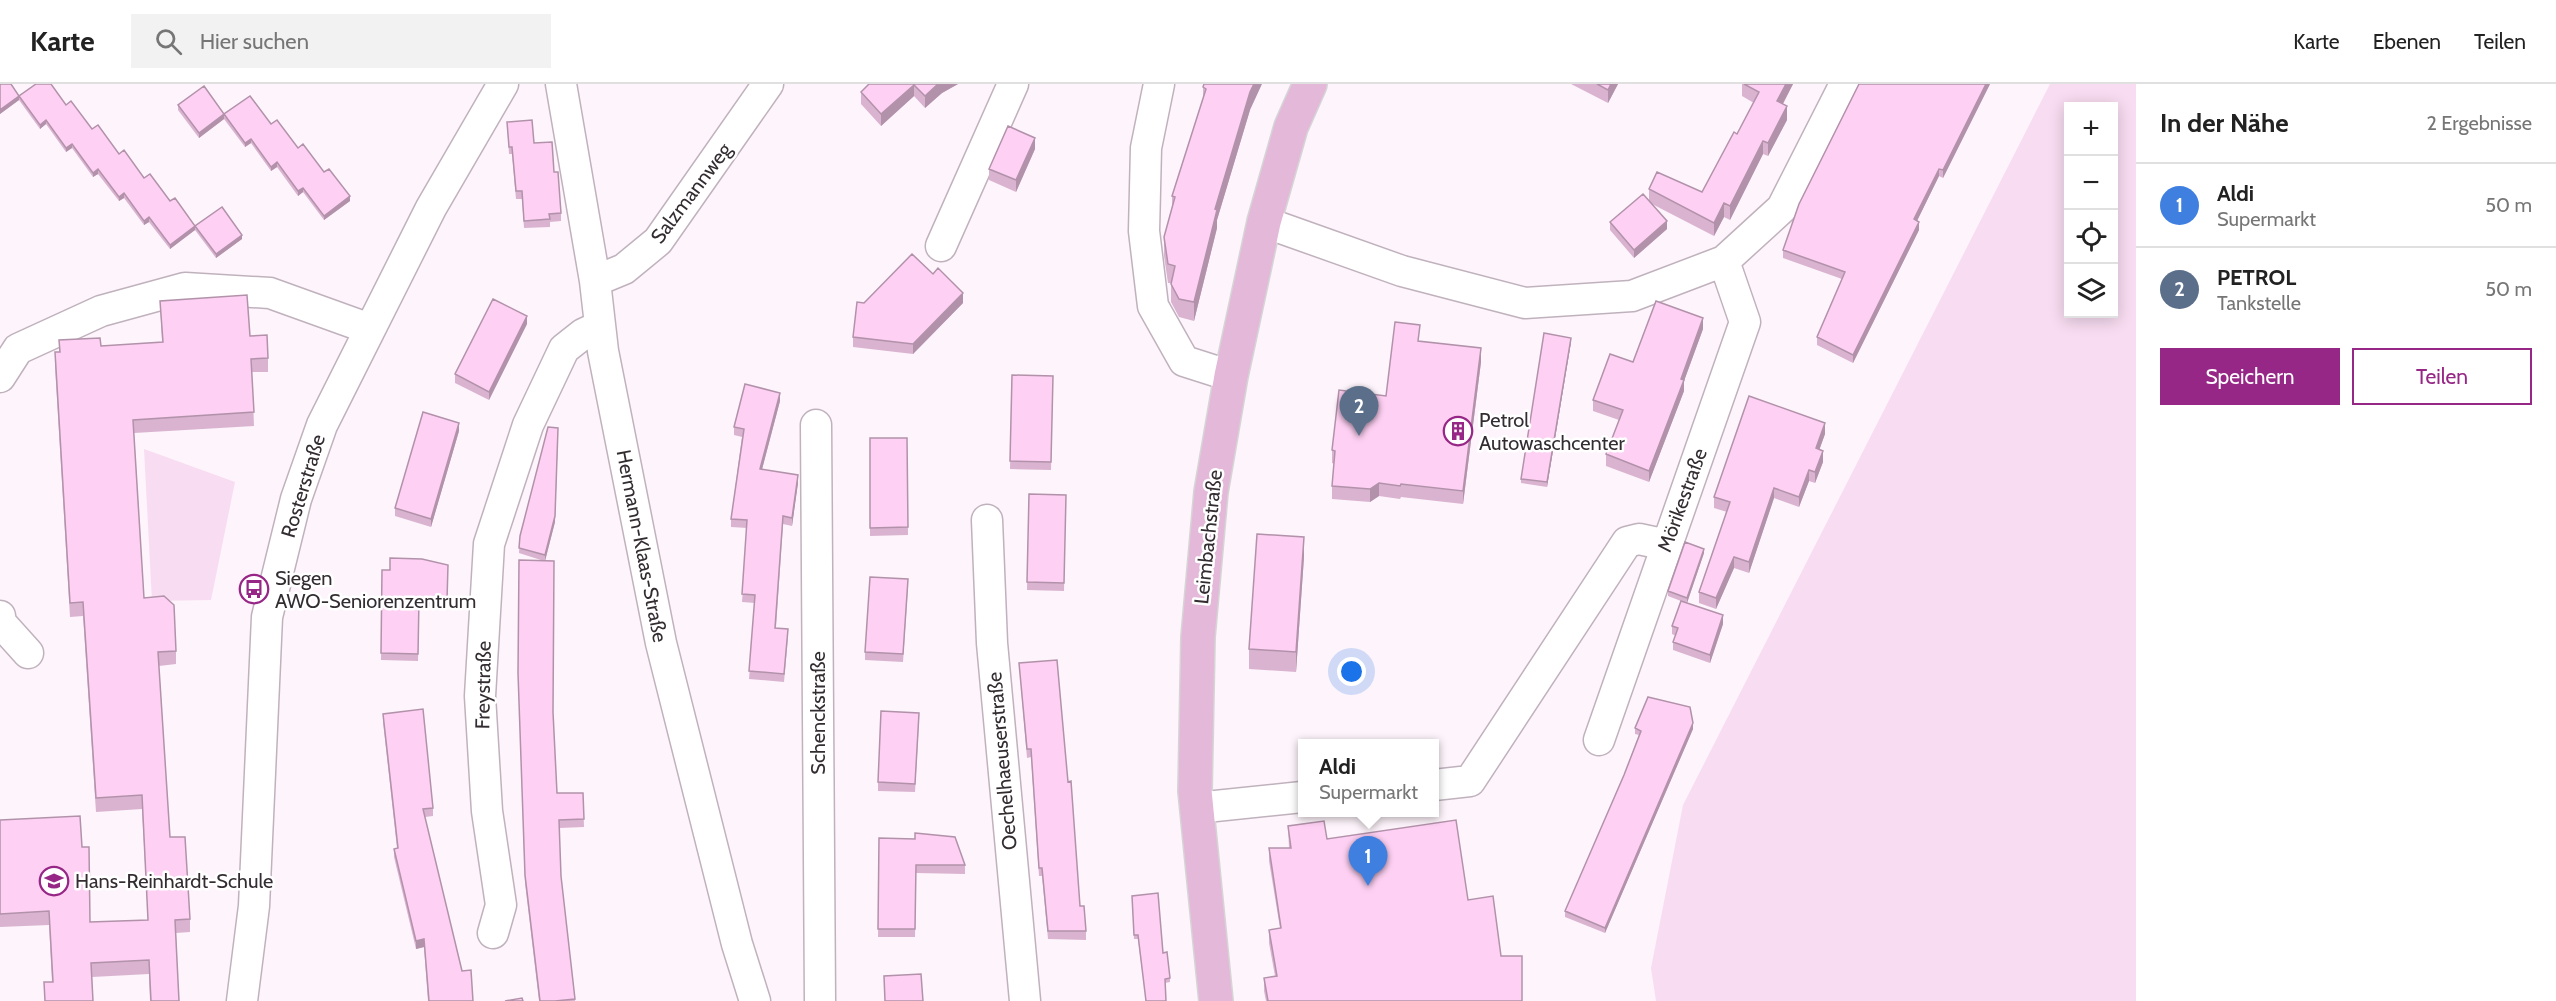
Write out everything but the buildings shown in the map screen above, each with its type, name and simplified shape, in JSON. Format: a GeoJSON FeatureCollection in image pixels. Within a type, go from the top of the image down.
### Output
{"type":"FeatureCollection","features":[{"type":"Feature","properties":{"kind":"main road","name":"Leimbachstraße"},"geometry":{"type":"LineString","coordinates":[[1216,1001],[1196,808],[1198,637],[1211,492],[1231,376],[1264,222],[1291,127],[1310,84]]}},
{"type":"Feature","properties":{"kind":"street","name":"Rosterstraße"},"geometry":{"type":"LineString","coordinates":[[242,1001],[254,906],[267,617],[296,499],[322,425],[431,208],[502,84]]}},
{"type":"Feature","properties":{"kind":"street","name":"Hermann-Klaas-Straße"},"geometry":{"type":"LineString","coordinates":[[561,84],[595,281],[600,326],[661,643],[737,944],[755,1001]]}},
{"type":"Feature","properties":{"kind":"street","name":"Salzmannweg"},"geometry":{"type":"LineString","coordinates":[[595,281],[624,269],[658,241],[768,84]]}},
{"type":"Feature","properties":{"kind":"street"},"geometry":{"type":"LineString","coordinates":[[941,246],[1013,84]]}},
{"type":"Feature","properties":{"kind":"street"},"geometry":{"type":"LineString","coordinates":[[1159,84],[1146,148],[1144,231],[1153,306],[1184,361],[1231,376]]}},
{"type":"Feature","properties":{"kind":"street"},"geometry":{"type":"LineString","coordinates":[[1264,222],[1402,271],[1525,303],[1632,296],[1724,261],[1782,208],[1845,84]]}},
{"type":"Feature","properties":{"kind":"street","name":"Mörikestraße"},"geometry":{"type":"LineString","coordinates":[[1599,740],[1745,322],[1724,261]]}},
{"type":"Feature","properties":{"kind":"street"},"geometry":{"type":"LineString","coordinates":[[0,377],[18,349],[101,311],[185,288],[270,293],[370,329]]}},
{"type":"Feature","properties":{"kind":"street","name":"Freystraße"},"geometry":{"type":"LineString","coordinates":[[493,933],[501,905],[488,811],[480,696],[489,544],[528,425],[564,349],[583,333],[600,326]]}},
{"type":"Feature","properties":{"kind":"street","name":"Schenckstraße"},"geometry":{"type":"LineString","coordinates":[[816,425],[820,1001]]}},
{"type":"Feature","properties":{"kind":"street","name":"Oechelhaeuserstraße"},"geometry":{"type":"LineString","coordinates":[[987,520],[993,655],[1025,1001]]}},
{"type":"Feature","properties":{"kind":"street"},"geometry":{"type":"LineString","coordinates":[[1439,784],[1470,781],[1627,542],[1639,539],[1666,545]]}},
{"type":"Feature","properties":{"kind":"street"},"geometry":{"type":"LineString","coordinates":[[0,616],[1,623],[28,653]]}},
{"type":"Feature","properties":{"kind":"street"},"geometry":{"type":"LineString","coordinates":[[1196,808],[1298,797]]}},
{"type":"Feature","properties":{"kind":"shaded area"},"geometry":{"type":"Polygon","coordinates":[[[2050,84],[2136,84],[2136,1001],[1656,1001],[1651,968],[1683,805],[2050,84]]]}},
{"type":"Feature","properties":{"kind":"shaded area"},"geometry":{"type":"Polygon","coordinates":[[[144,449],[235,482],[211,600],[152,601],[144,449]]]}},
{"type":"Feature","properties":{"kind":"place","name":"Petrol Autowaschcenter"},"geometry":{"type":"Point","coordinates":[1458,431]}},
{"type":"Feature","properties":{"kind":"place","name":"PETROL"},"geometry":{"type":"Point","coordinates":[1359,436]}},
{"type":"Feature","properties":{"kind":"place","name":"Siegen AWO-Seniorenzentrum"},"geometry":{"type":"Point","coordinates":[254,589]}},
{"type":"Feature","properties":{"kind":"place","name":"Hans-Reinhardt-Schule"},"geometry":{"type":"Point","coordinates":[54,881]}},
{"type":"Feature","properties":{"kind":"place","name":"Aldi"},"geometry":{"type":"Point","coordinates":[1368,886]}}]}
